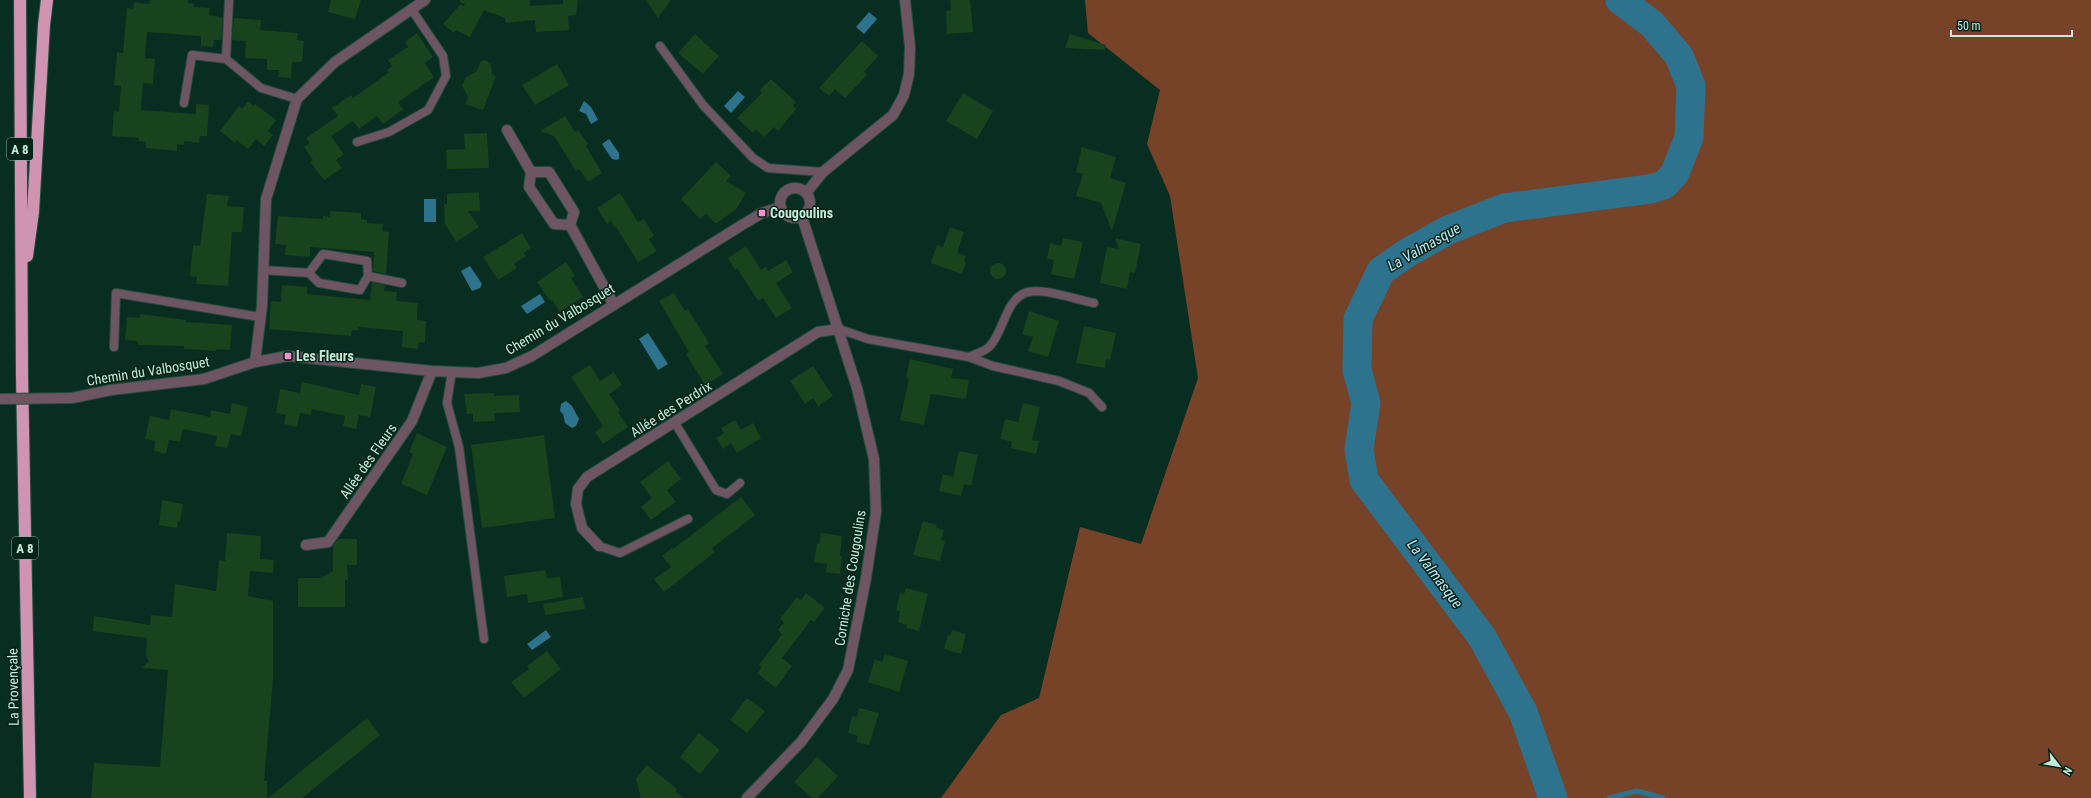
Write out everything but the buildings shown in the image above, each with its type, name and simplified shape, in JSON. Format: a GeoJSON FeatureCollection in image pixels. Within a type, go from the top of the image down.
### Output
{"type":"FeatureCollection","features":[{"type":"Feature","properties":{"kind":"highway","name":"La Provençale"},"geometry":{"type":"LineString","coordinates":[[20,0],[22,299],[30,798]]}},
{"type":"Feature","properties":{"kind":"highway"},"geometry":{"type":"LineString","coordinates":[[22,299],[33,212],[43,33],[47,0]]}},
{"type":"Feature","properties":{"kind":"street"},"geometry":{"type":"LineString","coordinates":[[255,362],[260,317],[266,199],[297,99],[335,62],[425,0]]}},
{"type":"Feature","properties":{"kind":"street"},"geometry":{"type":"LineString","coordinates":[[806,192],[823,172],[893,115],[904,95],[909,74],[910,47],[905,0]]}},
{"type":"Feature","properties":{"kind":"street"},"geometry":{"type":"LineString","coordinates":[[507,130],[531,172],[529,187],[554,224],[570,225]]}},
{"type":"Feature","properties":{"kind":"street"},"geometry":{"type":"LineString","coordinates":[[531,172],[549,172],[574,212],[570,225],[614,305]]}},
{"type":"Feature","properties":{"kind":"street"},"geometry":{"type":"LineString","coordinates":[[798,188],[806,192],[809,196],[810,206],[806,214],[802,217],[796,218],[786,215],[781,207],[781,197],[788,190],[798,188]]}},
{"type":"Feature","properties":{"kind":"street","name":"Chemin du Valbosquet"},"geometry":{"type":"LineString","coordinates":[[0,399],[72,398],[111,390],[204,379],[255,362],[288,356],[432,371],[478,372],[506,368],[532,356],[762,213],[781,207]]}},
{"type":"Feature","properties":{"kind":"street","name":"Corniche des Cougoulins"},"geometry":{"type":"LineString","coordinates":[[747,798],[800,742],[834,699],[848,670],[865,586],[876,512],[874,459],[857,388],[802,217]]}},
{"type":"Feature","properties":{"kind":"street","name":"Allée des Perdrix"},"geometry":{"type":"LineString","coordinates":[[599,546],[582,528],[576,504],[578,489],[587,477],[818,332],[839,329]]}},
{"type":"Feature","properties":{"kind":"street","name":"Allée des Fleurs"},"geometry":{"type":"LineString","coordinates":[[306,545],[328,542],[412,421],[432,371]]}},
{"type":"Feature","properties":{"kind":"lane"},"geometry":{"type":"LineString","coordinates":[[226,59],[229,0]]}},
{"type":"Feature","properties":{"kind":"lane"},"geometry":{"type":"LineString","coordinates":[[357,142],[389,132],[428,110],[446,76],[444,56],[412,10]]}},
{"type":"Feature","properties":{"kind":"lane"},"geometry":{"type":"LineString","coordinates":[[660,46],[703,105],[753,158],[768,168],[823,172]]}},
{"type":"Feature","properties":{"kind":"lane"},"geometry":{"type":"LineString","coordinates":[[184,103],[192,55],[226,59],[261,88],[297,99]]}},
{"type":"Feature","properties":{"kind":"lane"},"geometry":{"type":"LineString","coordinates":[[263,270],[310,273],[319,283],[360,290],[368,276],[367,261],[323,254],[310,273]]}},
{"type":"Feature","properties":{"kind":"lane"},"geometry":{"type":"LineString","coordinates":[[368,276],[402,283]]}},
{"type":"Feature","properties":{"kind":"lane"},"geometry":{"type":"LineString","coordinates":[[969,358],[990,347],[1000,332],[1013,302],[1027,292],[1041,292],[1094,304]]}},
{"type":"Feature","properties":{"kind":"lane"},"geometry":{"type":"LineString","coordinates":[[114,347],[116,293],[260,317]]}},
{"type":"Feature","properties":{"kind":"lane"},"geometry":{"type":"LineString","coordinates":[[839,329],[868,339],[969,358],[993,366],[1059,380],[1089,393],[1102,407]]}},
{"type":"Feature","properties":{"kind":"lane"},"geometry":{"type":"LineString","coordinates":[[452,371],[447,403],[459,447],[484,639]]}},
{"type":"Feature","properties":{"kind":"lane"},"geometry":{"type":"LineString","coordinates":[[675,423],[716,490],[727,494],[740,483]]}},
{"type":"Feature","properties":{"kind":"lane"},"geometry":{"type":"LineString","coordinates":[[599,546],[620,553],[688,518]]}},
{"type":"Feature","properties":{"kind":"shaded area"},"geometry":{"type":"Polygon","coordinates":[[[1085,0],[2091,0],[2091,798],[941,798],[1001,715],[1039,698],[1080,527],[1141,544],[1198,378],[1170,196],[1147,144],[1160,90],[1088,33],[1085,0]]]}},
{"type":"Feature","properties":{"kind":"water"},"geometry":{"type":"Polygon","coordinates":[[[869,12],[877,19],[864,34],[856,27],[869,12]]]}},
{"type":"Feature","properties":{"kind":"water"},"geometry":{"type":"Polygon","coordinates":[[[738,91],[745,97],[731,113],[724,106],[738,91]]]}},
{"type":"Feature","properties":{"kind":"water"},"geometry":{"type":"Polygon","coordinates":[[[584,101],[591,107],[598,120],[591,124],[586,114],[579,111],[584,101]]]}},
{"type":"Feature","properties":{"kind":"water"},"geometry":{"type":"Polygon","coordinates":[[[609,139],[619,153],[619,159],[612,159],[602,144],[609,139]]]}},
{"type":"Feature","properties":{"kind":"water"},"geometry":{"type":"Polygon","coordinates":[[[424,199],[436,199],[436,222],[424,222],[424,199]]]}},
{"type":"Feature","properties":{"kind":"water"},"geometry":{"type":"Polygon","coordinates":[[[470,266],[482,284],[480,288],[472,291],[461,271],[470,266]]]}},
{"type":"Feature","properties":{"kind":"water"},"geometry":{"type":"Polygon","coordinates":[[[540,294],[545,302],[527,314],[521,306],[540,294]]]}},
{"type":"Feature","properties":{"kind":"water"},"geometry":{"type":"Polygon","coordinates":[[[648,333],[668,364],[658,370],[639,339],[648,333]]]}},
{"type":"Feature","properties":{"kind":"water"},"geometry":{"type":"Polygon","coordinates":[[[566,401],[572,406],[579,419],[576,426],[572,428],[565,423],[563,414],[560,411],[561,404],[566,401]]]}},
{"type":"Feature","properties":{"kind":"water"},"geometry":{"type":"Polygon","coordinates":[[[546,630],[551,637],[532,650],[527,644],[546,630]]]}},
{"type":"Feature","properties":{"kind":"waterway","name":"La Valmasque"},"geometry":{"type":"LineString","coordinates":[[1553,798],[1523,712],[1482,637],[1364,480],[1359,449],[1366,403],[1357,370],[1358,319],[1381,271],[1407,253],[1448,230],[1504,208],[1650,189],[1664,185],[1675,173],[1689,137],[1691,86],[1679,56],[1652,24],[1620,0]]}},
{"type":"Feature","properties":{"kind":"waterway"},"geometry":{"type":"LineString","coordinates":[[1609,798],[1637,791],[1663,798]]}},
{"type":"Feature","properties":{"kind":"place","name":"Cougoulins"},"geometry":{"type":"Point","coordinates":[762,213]}},
{"type":"Feature","properties":{"kind":"place","name":"Les Fleurs"},"geometry":{"type":"Point","coordinates":[288,356]}}]}
